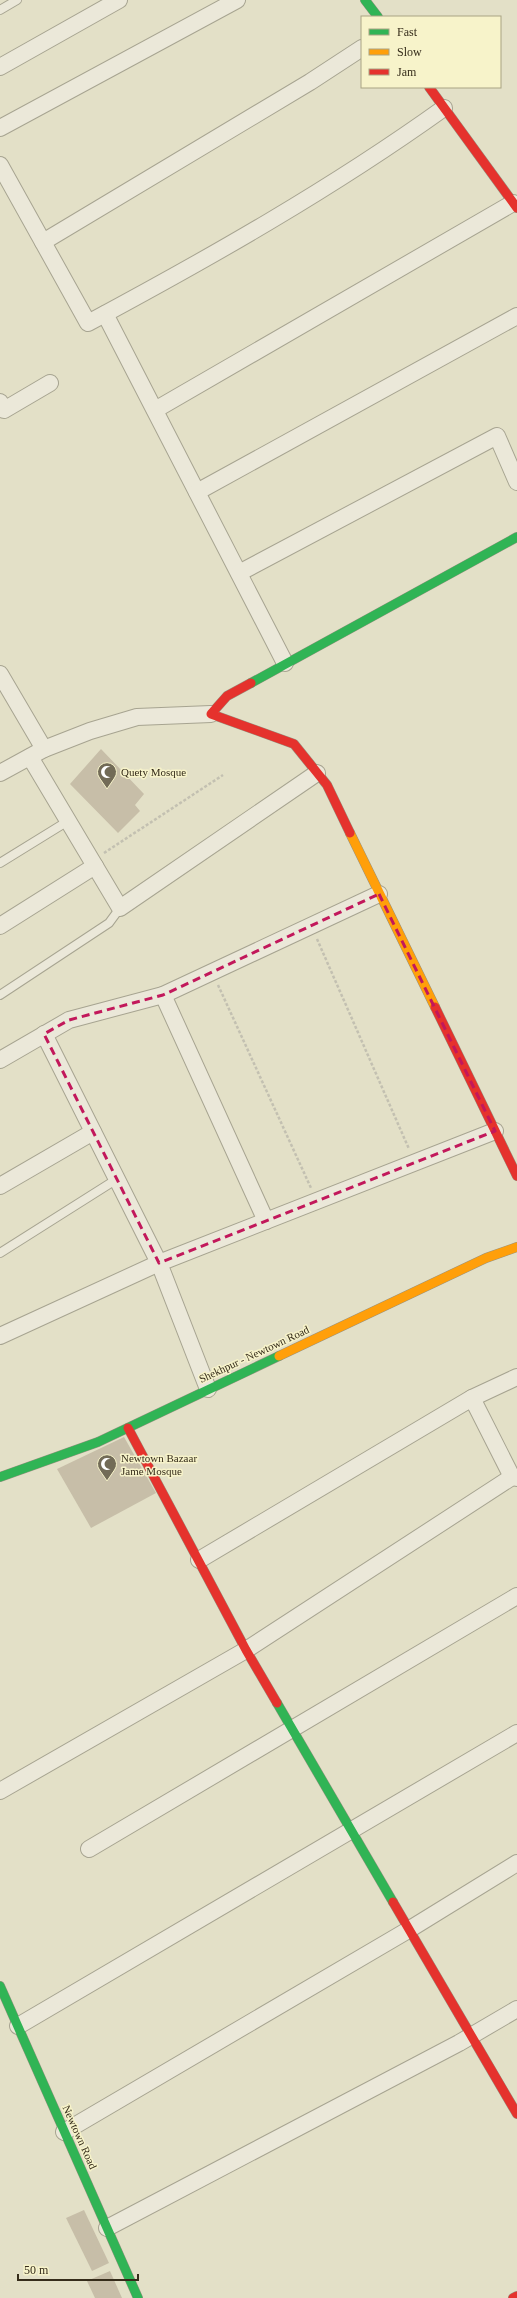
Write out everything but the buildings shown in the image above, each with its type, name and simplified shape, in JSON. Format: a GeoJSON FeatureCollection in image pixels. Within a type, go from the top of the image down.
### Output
{"type":"FeatureCollection","features":[{"type":"Feature","properties":{"kind":"street"},"geometry":{"type":"LineString","coordinates":[[0,67],[120,0]]}},
{"type":"Feature","properties":{"kind":"street"},"geometry":{"type":"LineString","coordinates":[[0,128],[237,0]]}},
{"type":"Feature","properties":{"kind":"street"},"geometry":{"type":"LineString","coordinates":[[365,0],[377,16]]}},
{"type":"Feature","properties":{"kind":"street"},"geometry":{"type":"LineString","coordinates":[[43,242],[310,82],[361,49]]}},
{"type":"Feature","properties":{"kind":"street"},"geometry":{"type":"LineString","coordinates":[[155,410],[515,205],[430,88]]}},
{"type":"Feature","properties":{"kind":"street"},"geometry":{"type":"LineString","coordinates":[[0,165],[88,323],[301,204],[382,152],[444,108]]}},
{"type":"Feature","properties":{"kind":"street"},"geometry":{"type":"LineString","coordinates":[[105,314],[285,663]]}},
{"type":"Feature","properties":{"kind":"street"},"geometry":{"type":"LineString","coordinates":[[197,492],[517,316]]}},
{"type":"Feature","properties":{"kind":"street"},"geometry":{"type":"LineString","coordinates":[[0,402],[4,410],[50,383]]}},
{"type":"Feature","properties":{"kind":"street"},"geometry":{"type":"LineString","coordinates":[[238,573],[497,436],[517,482]]}},
{"type":"Feature","properties":{"kind":"street"},"geometry":{"type":"LineString","coordinates":[[211,714],[227,696],[517,537]]}},
{"type":"Feature","properties":{"kind":"street"},"geometry":{"type":"LineString","coordinates":[[0,674],[44,749]]}},
{"type":"Feature","properties":{"kind":"street"},"geometry":{"type":"LineString","coordinates":[[0,773],[44,749],[90,731],[137,717],[211,714],[294,744],[327,785],[517,1176]]}},
{"type":"Feature","properties":{"kind":"street"},"geometry":{"type":"LineString","coordinates":[[30,757],[120,908],[317,773]]}},
{"type":"Feature","properties":{"kind":"street"},"geometry":{"type":"LineString","coordinates":[[0,926],[93,864]]}},
{"type":"Feature","properties":{"kind":"street"},"geometry":{"type":"LineString","coordinates":[[0,1060],[69,1020],[163,995],[379,894]]}},
{"type":"Feature","properties":{"kind":"street"},"geometry":{"type":"LineString","coordinates":[[163,995],[266,1221]]}},
{"type":"Feature","properties":{"kind":"street"},"geometry":{"type":"LineString","coordinates":[[44,1034],[160,1263],[208,1389]]}},
{"type":"Feature","properties":{"kind":"street"},"geometry":{"type":"LineString","coordinates":[[0,1336],[160,1263],[495,1131]]}},
{"type":"Feature","properties":{"kind":"street"},"geometry":{"type":"LineString","coordinates":[[0,1186],[93,1132]]}},
{"type":"Feature","properties":{"kind":"street","name":"Shekhpur - Newtown Road"},"geometry":{"type":"LineString","coordinates":[[0,1477],[98,1442],[486,1258],[517,1246]]}},
{"type":"Feature","properties":{"kind":"street"},"geometry":{"type":"LineString","coordinates":[[200,1560],[472,1398],[517,1377]]}},
{"type":"Feature","properties":{"kind":"street"},"geometry":{"type":"LineString","coordinates":[[0,1791],[246,1650],[514,1478],[472,1398]]}},
{"type":"Feature","properties":{"kind":"street"},"geometry":{"type":"LineString","coordinates":[[128,1428],[200,1560],[246,1650],[517,2114]]}},
{"type":"Feature","properties":{"kind":"street"},"geometry":{"type":"LineString","coordinates":[[90,1850],[517,1596]]}},
{"type":"Feature","properties":{"kind":"street"},"geometry":{"type":"LineString","coordinates":[[18,2026],[517,1733]]}},
{"type":"Feature","properties":{"kind":"street"},"geometry":{"type":"LineString","coordinates":[[64,2132],[410,1929],[517,1863]]}},
{"type":"Feature","properties":{"kind":"street","name":"Newtown Road"},"geometry":{"type":"LineString","coordinates":[[0,1986],[138,2298]]}},
{"type":"Feature","properties":{"kind":"street"},"geometry":{"type":"LineString","coordinates":[[107,2228],[472,2036],[517,2009]]}},
{"type":"Feature","properties":{"kind":"street"},"geometry":{"type":"LineString","coordinates":[[513,2298],[517,2296]]}},
{"type":"Feature","properties":{"kind":"lane"},"geometry":{"type":"LineString","coordinates":[[0,10],[17,0]]}},
{"type":"Feature","properties":{"kind":"lane"},"geometry":{"type":"LineString","coordinates":[[0,862],[68,821]]}},
{"type":"Feature","properties":{"kind":"lane"},"geometry":{"type":"LineString","coordinates":[[0,995],[109,923],[120,908]]}},
{"type":"Feature","properties":{"kind":"lane"},"geometry":{"type":"LineString","coordinates":[[0,1253],[117,1179]]}},
{"type":"Feature","properties":{"kind":"path"},"geometry":{"type":"LineString","coordinates":[[93,864],[223,775]]}},
{"type":"Feature","properties":{"kind":"path"},"geometry":{"type":"LineString","coordinates":[[311,925],[414,1162]]}},
{"type":"Feature","properties":{"kind":"path"},"geometry":{"type":"LineString","coordinates":[[212,972],[316,1201]]}},
{"type":"Feature","properties":{"kind":"highlighted area"},"geometry":{"type":"Polygon","coordinates":[[[379,894],[495,1131],[159,1263],[44,1034],[69,1020],[163,995],[379,894]]]}},
{"type":"Feature","properties":{"kind":"traffic: fast"},"geometry":{"type":"LineString","coordinates":[[365,0],[377,16]]}},
{"type":"Feature","properties":{"kind":"traffic: fast"},"geometry":{"type":"LineString","coordinates":[[251,683],[517,537]]}},
{"type":"Feature","properties":{"kind":"traffic: fast"},"geometry":{"type":"LineString","coordinates":[[0,1477],[98,1442],[279,1356]]}},
{"type":"Feature","properties":{"kind":"traffic: fast"},"geometry":{"type":"LineString","coordinates":[[277,1703],[393,1902]]}},
{"type":"Feature","properties":{"kind":"traffic: fast"},"geometry":{"type":"LineString","coordinates":[[0,1986],[138,2298]]}},
{"type":"Feature","properties":{"kind":"traffic: slow"},"geometry":{"type":"LineString","coordinates":[[350,833],[435,1007]]}},
{"type":"Feature","properties":{"kind":"traffic: slow"},"geometry":{"type":"LineString","coordinates":[[279,1356],[486,1258],[517,1247]]}},
{"type":"Feature","properties":{"kind":"traffic: jam"},"geometry":{"type":"LineString","coordinates":[[430,88],[517,208]]}},
{"type":"Feature","properties":{"kind":"traffic: jam"},"geometry":{"type":"LineString","coordinates":[[251,683],[227,696],[211,714],[294,744],[327,785],[350,833]]}},
{"type":"Feature","properties":{"kind":"traffic: jam"},"geometry":{"type":"LineString","coordinates":[[435,1007],[517,1176]]}},
{"type":"Feature","properties":{"kind":"traffic: jam"},"geometry":{"type":"LineString","coordinates":[[128,1428],[246,1650],[277,1703]]}},
{"type":"Feature","properties":{"kind":"traffic: jam"},"geometry":{"type":"LineString","coordinates":[[393,1902],[517,2114]]}},
{"type":"Feature","properties":{"kind":"traffic: jam"},"geometry":{"type":"LineString","coordinates":[[513,2298],[517,2296]]}},
{"type":"Feature","properties":{"kind":"place","name":"Quety Mosque"},"geometry":{"type":"Point","coordinates":[107,789]}},
{"type":"Feature","properties":{"kind":"place","name":"Newtown Bazaar Jame Mosque"},"geometry":{"type":"Point","coordinates":[107,1481]}}]}
